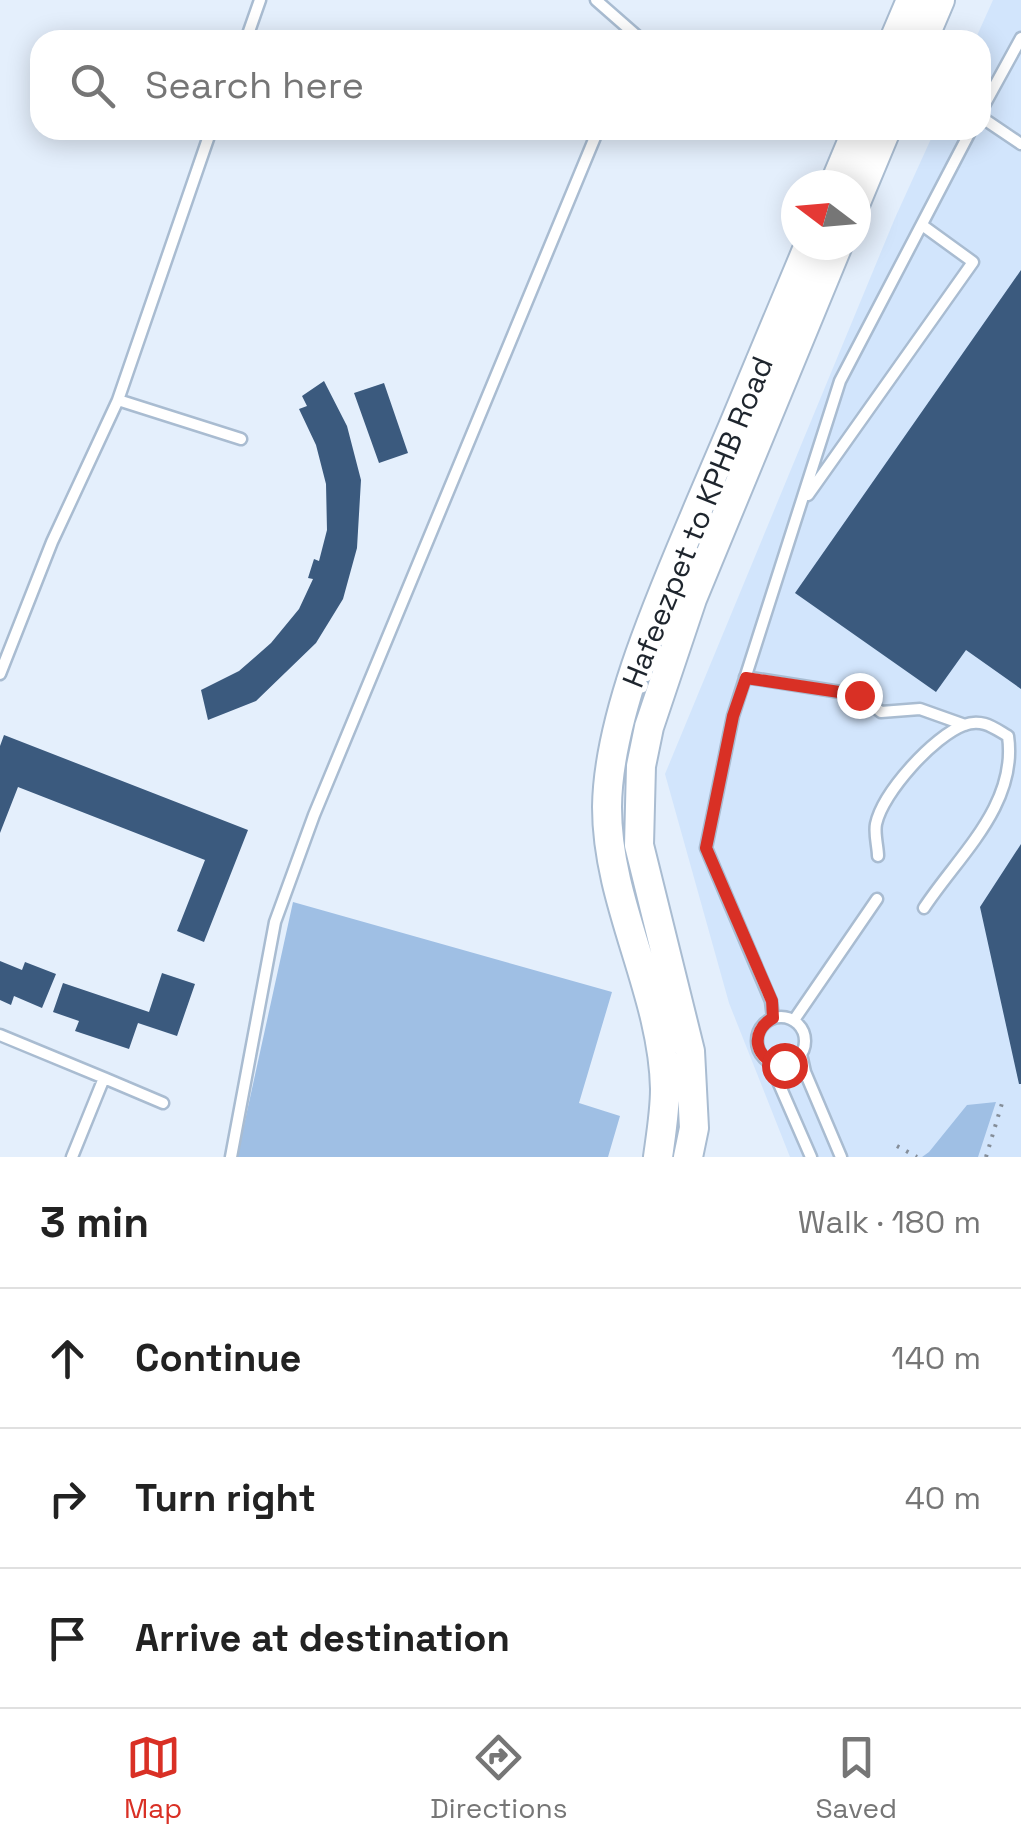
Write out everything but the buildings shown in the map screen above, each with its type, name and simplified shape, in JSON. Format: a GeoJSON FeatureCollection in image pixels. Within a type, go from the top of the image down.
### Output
{"type":"FeatureCollection","features":[{"type":"Feature","properties":{"kind":"main road"},"geometry":{"type":"LineString","coordinates":[[898,30],[911,0]]}},
{"type":"Feature","properties":{"kind":"main road"},"geometry":{"type":"LineString","coordinates":[[927,30],[940,0]]}},
{"type":"Feature","properties":{"kind":"main road"},"geometry":{"type":"LineString","coordinates":[[840,170],[853,140]]}},
{"type":"Feature","properties":{"kind":"main road"},"geometry":{"type":"LineString","coordinates":[[869,170],[882,140]]}},
{"type":"Feature","properties":{"kind":"main road","name":"Hafeezpet to KPHB Road"},"geometry":{"type":"LineString","coordinates":[[658,1157],[665,1089],[662,1062],[611,853],[611,762],[662,595],[803,260]]}},
{"type":"Feature","properties":{"kind":"main road"},"geometry":{"type":"LineString","coordinates":[[688,1157],[694,1128],[690,1051],[638,845],[641,766],[649,727],[692,599],[832,260]]}},
{"type":"Feature","properties":{"kind":"lane"},"geometry":{"type":"LineString","coordinates":[[250,30],[260,0]]}},
{"type":"Feature","properties":{"kind":"lane"},"geometry":{"type":"LineString","coordinates":[[596,0],[630,30]]}},
{"type":"Feature","properties":{"kind":"lane"},"geometry":{"type":"LineString","coordinates":[[991,95],[1021,38]]}},
{"type":"Feature","properties":{"kind":"lane"},"geometry":{"type":"LineString","coordinates":[[991,122],[1021,144]]}},
{"type":"Feature","properties":{"kind":"lane"},"geometry":{"type":"LineString","coordinates":[[0,674],[52,542],[118,400],[209,140]]}},
{"type":"Feature","properties":{"kind":"lane"},"geometry":{"type":"LineString","coordinates":[[231,1157],[276,922],[285,894],[314,815],[594,140]]}},
{"type":"Feature","properties":{"kind":"lane"},"geometry":{"type":"LineString","coordinates":[[773,1018],[772,1001],[706,848],[733,716],[840,381],[966,140]]}},
{"type":"Feature","properties":{"kind":"lane"},"geometry":{"type":"LineString","coordinates":[[800,505],[973,262],[922,225]]}},
{"type":"Feature","properties":{"kind":"lane"},"geometry":{"type":"LineString","coordinates":[[118,400],[241,440]]}},
{"type":"Feature","properties":{"kind":"lane"},"geometry":{"type":"LineString","coordinates":[[746,678],[859,695],[882,712],[920,709],[965,724],[986,723],[1008,736],[1012,758],[997,804],[982,831],[924,908]]}},
{"type":"Feature","properties":{"kind":"lane"},"geometry":{"type":"LineString","coordinates":[[878,856],[876,825],[892,789],[922,754],[965,724]]}},
{"type":"Feature","properties":{"kind":"lane"},"geometry":{"type":"LineString","coordinates":[[794,1020],[877,899]]}},
{"type":"Feature","properties":{"kind":"lane"},"geometry":{"type":"LineString","coordinates":[[811,1157],[770,1063],[758,1052],[760,1028],[773,1018],[794,1020],[803,1032],[801,1054],[805,1072],[841,1157]]}},
{"type":"Feature","properties":{"kind":"lane"},"geometry":{"type":"LineString","coordinates":[[0,1035],[162,1103]]}},
{"type":"Feature","properties":{"kind":"lane"},"geometry":{"type":"LineString","coordinates":[[770,1063],[784,1065],[801,1054]]}},
{"type":"Feature","properties":{"kind":"lane"},"geometry":{"type":"LineString","coordinates":[[72,1157],[104,1078]]}},
{"type":"Feature","properties":{"kind":"path"},"geometry":{"type":"LineString","coordinates":[[986,1157],[1003,1100]]}},
{"type":"Feature","properties":{"kind":"path"},"geometry":{"type":"LineString","coordinates":[[897,1146],[917,1157]]}},
{"type":"Feature","properties":{"kind":"shaded area"},"geometry":{"type":"Polygon","coordinates":[[[993,0],[1021,0],[1021,1157],[790,1157],[729,1003],[665,774],[930,140],[991,140],[991,30],[980,30],[993,0]]]}},
{"type":"Feature","properties":{"kind":"shaded area"},"geometry":{"type":"Polygon","coordinates":[[[293,902],[612,992],[579,1103],[620,1116],[608,1157],[237,1157],[293,902]]]}},
{"type":"Feature","properties":{"kind":"shaded area"},"geometry":{"type":"Polygon","coordinates":[[[996,1102],[978,1157],[922,1157],[967,1105],[996,1102]]]}},
{"type":"Feature","properties":{"kind":"route"},"geometry":{"type":"LineString","coordinates":[[784,1065],[770,1063],[758,1052],[757,1035],[773,1018],[772,1001],[706,848],[733,716],[746,678],[859,695]]}}]}
